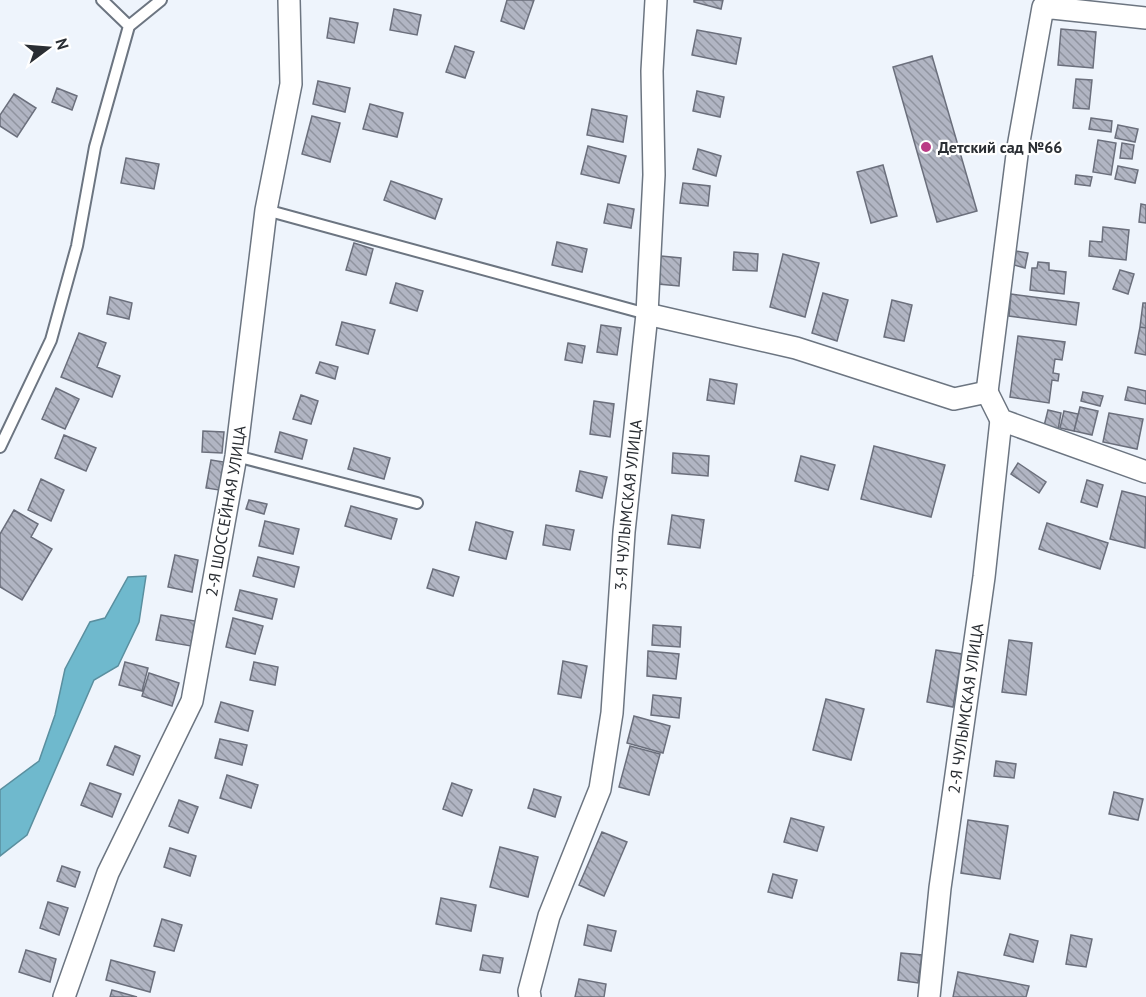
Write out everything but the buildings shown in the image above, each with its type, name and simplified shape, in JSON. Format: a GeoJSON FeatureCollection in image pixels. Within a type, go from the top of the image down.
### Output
{"type":"FeatureCollection","features":[{"type":"Feature","properties":{"kind":"street","name":"2-Я ШОССЕЙНАЯ УЛИЦА"},"geometry":{"type":"LineString","coordinates":[[64,997],[108,873],[192,701],[236,456],[266,210],[291,84],[289,0]]}},
{"type":"Feature","properties":{"kind":"street","name":"3-Я ЧУЛЫМСКАЯ УЛИЦА"},"geometry":{"type":"LineString","coordinates":[[530,997],[529,991],[549,916],[600,789],[612,713],[624,532],[647,314],[654,175],[652,71],[656,0]]}},
{"type":"Feature","properties":{"kind":"street"},"geometry":{"type":"LineString","coordinates":[[1146,18],[1044,4],[1018,147],[987,392],[1001,420],[1146,472]]}},
{"type":"Feature","properties":{"kind":"street"},"geometry":{"type":"LineString","coordinates":[[647,314],[796,348],[954,399],[987,392]]}},
{"type":"Feature","properties":{"kind":"street","name":"2-Я ЧУЛЫМСКАЯ УЛИЦА"},"geometry":{"type":"LineString","coordinates":[[929,997],[940,888],[984,577],[1001,420]]}},
{"type":"Feature","properties":{"kind":"lane"},"geometry":{"type":"LineString","coordinates":[[102,0],[129,26]]}},
{"type":"Feature","properties":{"kind":"lane"},"geometry":{"type":"LineString","coordinates":[[0,447],[51,340],[77,246],[95,147],[129,26],[160,0]]}},
{"type":"Feature","properties":{"kind":"lane"},"geometry":{"type":"LineString","coordinates":[[266,210],[647,314]]}},
{"type":"Feature","properties":{"kind":"lane"},"geometry":{"type":"LineString","coordinates":[[236,456],[417,503]]}},
{"type":"Feature","properties":{"kind":"water"},"geometry":{"type":"Polygon","coordinates":[[[146,576],[139,622],[118,666],[94,680],[27,835],[0,856],[0,790],[39,761],[55,715],[65,669],[90,622],[105,618],[128,577],[146,576]]]}},
{"type":"Feature","properties":{"kind":"place","name":"Детский сад №66"},"geometry":{"type":"Point","coordinates":[926,147]}}]}
